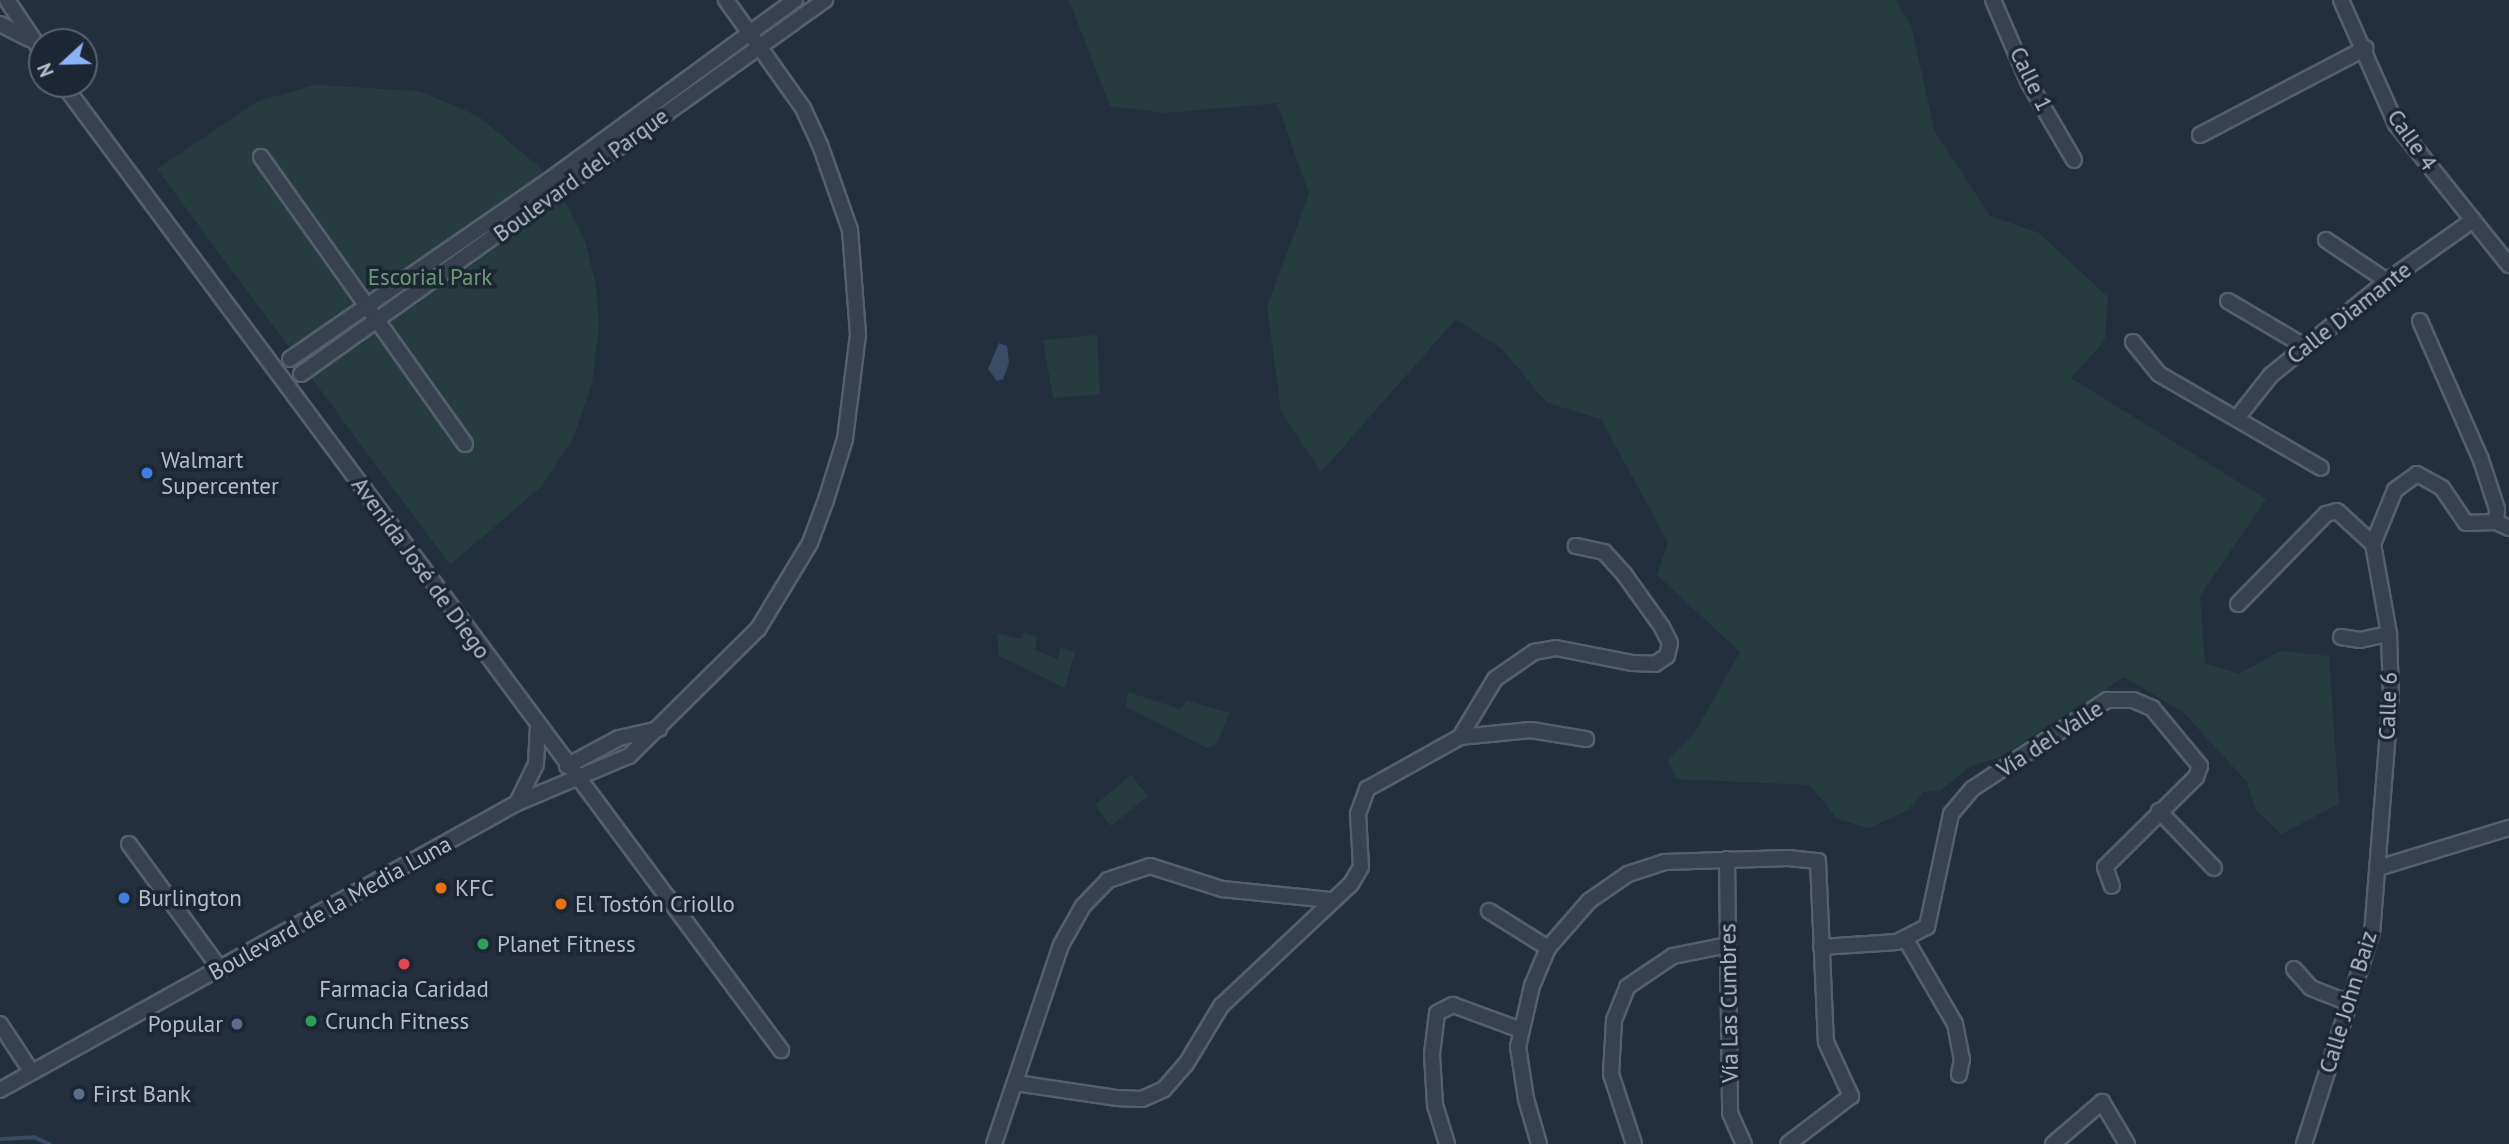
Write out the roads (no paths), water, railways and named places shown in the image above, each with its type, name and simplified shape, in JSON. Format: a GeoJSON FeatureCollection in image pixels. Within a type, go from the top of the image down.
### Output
{"type":"FeatureCollection","features":[{"type":"Feature","properties":{"kind":"street"},"geometry":{"type":"LineString","coordinates":[[7,0],[28,32]]}},
{"type":"Feature","properties":{"kind":"street","name":"Boulevard de la Media Luna"},"geometry":{"type":"LineString","coordinates":[[0,1090],[517,803],[629,756],[660,729],[758,629],[788,582],[826,500],[845,439],[854,385],[858,334],[850,230],[803,108],[762,46],[726,0]]}},
{"type":"Feature","properties":{"kind":"street","name":"Boulevard del Parque"},"geometry":{"type":"LineString","coordinates":[[290,359],[795,0]]}},
{"type":"Feature","properties":{"kind":"street","name":"Boulevard del Parque"},"geometry":{"type":"LineString","coordinates":[[301,374],[825,0]]}},
{"type":"Feature","properties":{"kind":"street","name":"Calle 4"},"geometry":{"type":"LineString","coordinates":[[2341,0],[2366,48],[2396,124],[2509,265]]}},
{"type":"Feature","properties":{"kind":"street","name":"Calle 1"},"geometry":{"type":"LineString","coordinates":[[2000,2],[2029,83],[2074,160]]}},
{"type":"Feature","properties":{"kind":"street"},"geometry":{"type":"LineString","coordinates":[[0,23],[28,38]]}},
{"type":"Feature","properties":{"kind":"street"},"geometry":{"type":"LineString","coordinates":[[2200,135],[2366,48]]}},
{"type":"Feature","properties":{"kind":"street","name":"Avenida José de Diego"},"geometry":{"type":"LineString","coordinates":[[73,98],[538,727],[781,1050]]}},
{"type":"Feature","properties":{"kind":"street"},"geometry":{"type":"LineString","coordinates":[[261,157],[370,304],[465,444]]}},
{"type":"Feature","properties":{"kind":"street","name":"Calle Diamante"},"geometry":{"type":"LineString","coordinates":[[2236,418],[2271,375],[2387,281],[2473,220]]}},
{"type":"Feature","properties":{"kind":"street"},"geometry":{"type":"LineString","coordinates":[[2326,240],[2387,281]]}},
{"type":"Feature","properties":{"kind":"street"},"geometry":{"type":"LineString","coordinates":[[2228,301],[2306,347]]}},
{"type":"Feature","properties":{"kind":"street"},"geometry":{"type":"LineString","coordinates":[[2238,604],[2326,514],[2337,511],[2373,544],[2395,490],[2417,474],[2442,488],[2456,515],[2466,523],[2503,525],[2481,460],[2420,321]]}},
{"type":"Feature","properties":{"kind":"street"},"geometry":{"type":"LineString","coordinates":[[2133,342],[2163,376],[2321,468]]}},
{"type":"Feature","properties":{"kind":"street","name":"Calle 6"},"geometry":{"type":"LineString","coordinates":[[2373,544],[2389,634],[2391,693],[2378,868]]}},
{"type":"Feature","properties":{"kind":"street"},"geometry":{"type":"LineString","coordinates":[[1460,737],[1495,679],[1534,652],[1556,648],[1632,663],[1655,664],[1667,656],[1670,643],[1662,627],[1624,574],[1604,552],[1576,545]]}},
{"type":"Feature","properties":{"kind":"street"},"geometry":{"type":"LineString","coordinates":[[2341,637],[2360,640],[2389,634]]}},
{"type":"Feature","properties":{"kind":"street","name":"Vía del Valle"},"geometry":{"type":"LineString","coordinates":[[1905,938],[1927,927],[1951,814],[1972,789],[2107,700],[2133,700],[2152,708],[2200,766],[2196,777],[2105,867],[2112,886]]}},
{"type":"Feature","properties":{"kind":"street"},"geometry":{"type":"LineString","coordinates":[[517,803],[536,764],[538,727]]}},
{"type":"Feature","properties":{"kind":"street"},"geometry":{"type":"LineString","coordinates":[[568,766],[619,738],[660,729]]}},
{"type":"Feature","properties":{"kind":"street"},"geometry":{"type":"LineString","coordinates":[[1016,1083],[1116,1098],[1142,1099],[1164,1089],[1186,1064],[1222,1006],[1329,900],[1350,884],[1361,867],[1358,814],[1367,789],[1460,737],[1531,730],[1586,739]]}},
{"type":"Feature","properties":{"kind":"street"},"geometry":{"type":"LineString","coordinates":[[2159,811],[2214,868]]}},
{"type":"Feature","properties":{"kind":"street"},"geometry":{"type":"LineString","coordinates":[[2378,868],[2509,828]]}},
{"type":"Feature","properties":{"kind":"street"},"geometry":{"type":"LineString","coordinates":[[129,844],[220,969]]}},
{"type":"Feature","properties":{"kind":"street"},"geometry":{"type":"LineString","coordinates":[[1539,1144],[1525,1099],[1518,1047],[1548,948],[1589,901],[1628,874],[1664,862],[1727,859],[1818,861],[1826,1042],[1851,1096],[1788,1144]]}},
{"type":"Feature","properties":{"kind":"street","name":"Vía Las Cumbres"},"geometry":{"type":"LineString","coordinates":[[1727,859],[1730,1113],[1744,1144]]}},
{"type":"Feature","properties":{"kind":"street"},"geometry":{"type":"LineString","coordinates":[[994,1144],[1061,945],[1083,906],[1108,880],[1150,866],[1222,889],[1329,900]]}},
{"type":"Feature","properties":{"kind":"street","name":"Calle John Baiz"},"geometry":{"type":"LineString","coordinates":[[2304,1144],[2372,932],[2378,868]]}},
{"type":"Feature","properties":{"kind":"street"},"geometry":{"type":"LineString","coordinates":[[1489,911],[1548,948]]}},
{"type":"Feature","properties":{"kind":"street"},"geometry":{"type":"LineString","coordinates":[[1821,947],[1905,938],[1955,1024],[1962,1059],[1959,1075]]}},
{"type":"Feature","properties":{"kind":"street"},"geometry":{"type":"LineString","coordinates":[[1634,1144],[1611,1074],[1614,1020],[1627,986],[1673,956],[1728,945]]}},
{"type":"Feature","properties":{"kind":"street"},"geometry":{"type":"LineString","coordinates":[[2294,969],[2311,988],[2349,1003]]}},
{"type":"Feature","properties":{"kind":"street"},"geometry":{"type":"LineString","coordinates":[[1447,1144],[1435,1105],[1432,1054],[1437,1013],[1453,1005],[1521,1030]]}},
{"type":"Feature","properties":{"kind":"street"},"geometry":{"type":"LineString","coordinates":[[0,1024],[31,1071]]}},
{"type":"Feature","properties":{"kind":"street"},"geometry":{"type":"LineString","coordinates":[[2053,1144],[2102,1102],[2127,1144]]}},
{"type":"Feature","properties":{"kind":"water"},"geometry":{"type":"Polygon","coordinates":[[[999,343],[1007,346],[1009,363],[1003,379],[997,381],[988,369],[999,343]]]}},
{"type":"Feature","properties":{"kind":"waterway"},"geometry":{"type":"LineString","coordinates":[[0,1139],[34,1137],[49,1144]]}},
{"type":"Feature","properties":{"kind":"place","name":"Walmart Supercenter"},"geometry":{"type":"Point","coordinates":[147,473]}},
{"type":"Feature","properties":{"kind":"place","name":"KFC"},"geometry":{"type":"Point","coordinates":[441,888]}},
{"type":"Feature","properties":{"kind":"place","name":"Burlington"},"geometry":{"type":"Point","coordinates":[124,898]}},
{"type":"Feature","properties":{"kind":"place","name":"El Tostón Criollo"},"geometry":{"type":"Point","coordinates":[561,904]}},
{"type":"Feature","properties":{"kind":"place","name":"Planet Fitness"},"geometry":{"type":"Point","coordinates":[483,944]}},
{"type":"Feature","properties":{"kind":"place","name":"Farmacia Caridad"},"geometry":{"type":"Point","coordinates":[404,964]}},
{"type":"Feature","properties":{"kind":"place","name":"Crunch Fitness"},"geometry":{"type":"Point","coordinates":[311,1021]}},
{"type":"Feature","properties":{"kind":"place","name":"Popular"},"geometry":{"type":"Point","coordinates":[237,1024]}},
{"type":"Feature","properties":{"kind":"place","name":"First Bank"},"geometry":{"type":"Point","coordinates":[79,1094]}},
{"type":"Feature","properties":{"kind":"park label","name":"Escorial Park"},"geometry":{"type":"Point","coordinates":[430,277]}}]}
